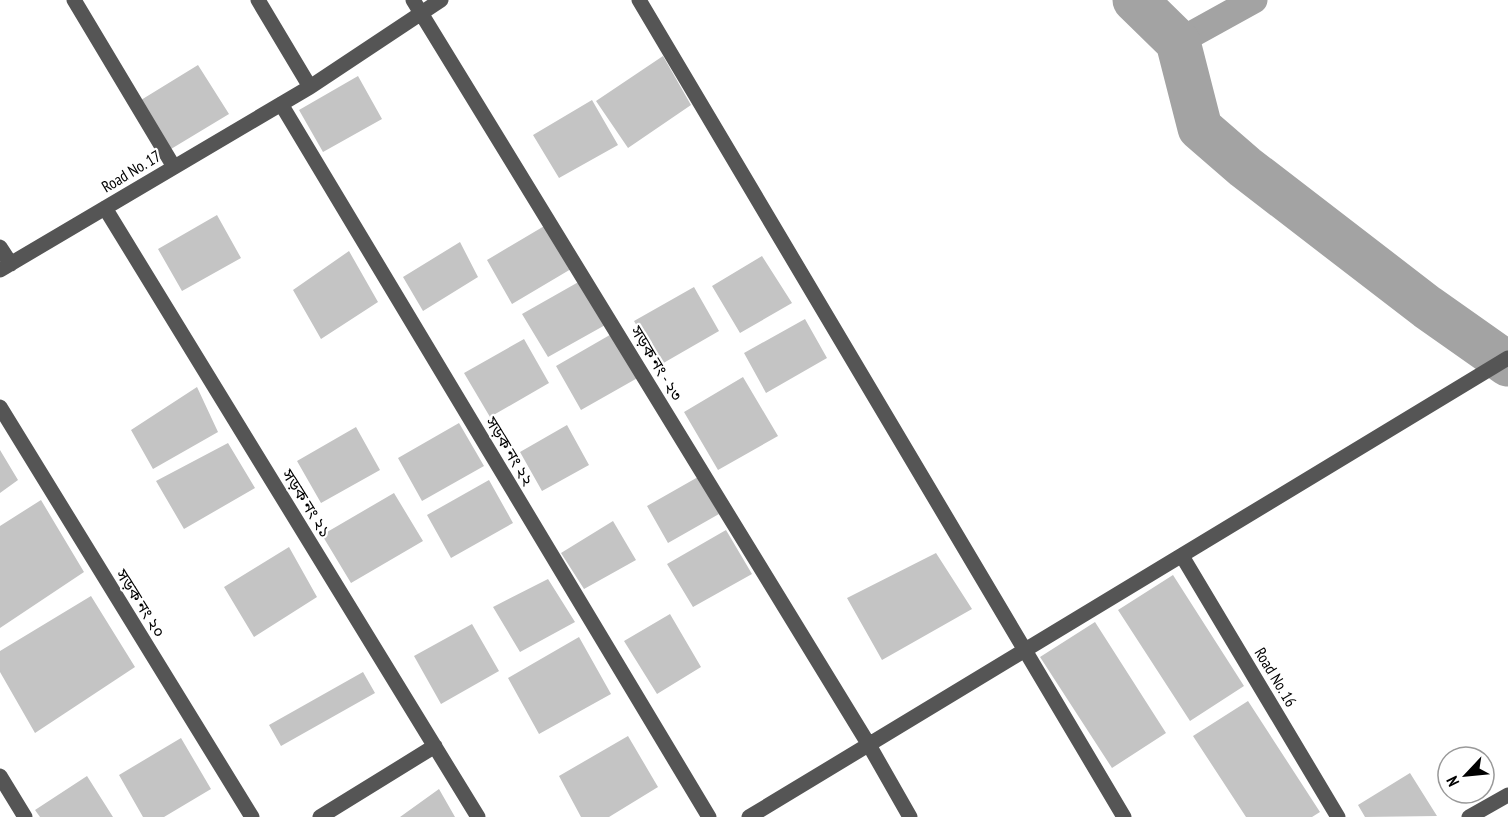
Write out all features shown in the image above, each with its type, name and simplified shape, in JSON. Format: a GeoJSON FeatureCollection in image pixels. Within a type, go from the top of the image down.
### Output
{"type":"FeatureCollection","features":[{"type":"Feature","properties":{"kind":"street"},"geometry":{"type":"LineString","coordinates":[[74,0],[174,167]]}},
{"type":"Feature","properties":{"kind":"street"},"geometry":{"type":"LineString","coordinates":[[258,0],[310,87]]}},
{"type":"Feature","properties":{"kind":"street","name":"Road No. 17"},"geometry":{"type":"LineString","coordinates":[[5,267],[310,87],[417,7],[441,0]]}},
{"type":"Feature","properties":{"kind":"street"},"geometry":{"type":"LineString","coordinates":[[639,0],[1124,817]]}},
{"type":"Feature","properties":{"kind":"street","name":"সড়ক নং - ২৩"},"geometry":{"type":"LineString","coordinates":[[417,7],[869,745],[910,817]]}},
{"type":"Feature","properties":{"kind":"street","name":"সড়ক নং ২২"},"geometry":{"type":"LineString","coordinates":[[280,104],[709,817]]}},
{"type":"Feature","properties":{"kind":"street","name":"সড়ক নং ২১"},"geometry":{"type":"LineString","coordinates":[[105,208],[478,817]]}},
{"type":"Feature","properties":{"kind":"street"},"geometry":{"type":"LineString","coordinates":[[0,247],[5,267]]}},
{"type":"Feature","properties":{"kind":"street"},"geometry":{"type":"LineString","coordinates":[[749,817],[1508,358]]}},
{"type":"Feature","properties":{"kind":"street","name":"সড়ক নং ২০"},"geometry":{"type":"LineString","coordinates":[[0,407],[252,817]]}},
{"type":"Feature","properties":{"kind":"street","name":"Road No. 16"},"geometry":{"type":"LineString","coordinates":[[1182,556],[1338,817]]}},
{"type":"Feature","properties":{"kind":"street"},"geometry":{"type":"LineString","coordinates":[[320,817],[435,746]]}},
{"type":"Feature","properties":{"kind":"street"},"geometry":{"type":"LineString","coordinates":[[0,776],[25,817]]}},
{"type":"Feature","properties":{"kind":"street"},"geometry":{"type":"LineString","coordinates":[[1469,817],[1508,795]]}},
{"type":"Feature","properties":{"kind":"building"},"geometry":{"type":"Polygon","coordinates":[[[663,56],[691,105],[628,148],[596,101],[663,56]]]}},
{"type":"Feature","properties":{"kind":"building"},"geometry":{"type":"Polygon","coordinates":[[[198,65],[229,114],[171,149],[141,100],[198,65]]]}},
{"type":"Feature","properties":{"kind":"building"},"geometry":{"type":"Polygon","coordinates":[[[358,76],[382,119],[323,152],[299,110],[358,76]]]}},
{"type":"Feature","properties":{"kind":"building"},"geometry":{"type":"Polygon","coordinates":[[[592,100],[618,145],[559,178],[533,135],[592,100]]]}},
{"type":"Feature","properties":{"kind":"building"},"geometry":{"type":"Polygon","coordinates":[[[217,215],[241,258],[182,291],[158,249],[217,215]]]}},
{"type":"Feature","properties":{"kind":"building"},"geometry":{"type":"Polygon","coordinates":[[[546,225],[571,269],[512,304],[487,260],[546,225]]]}},
{"type":"Feature","properties":{"kind":"building"},"geometry":{"type":"Polygon","coordinates":[[[460,242],[478,277],[423,311],[403,277],[460,242]]]}},
{"type":"Feature","properties":{"kind":"building"},"geometry":{"type":"Polygon","coordinates":[[[349,251],[378,302],[321,339],[293,290],[349,251]]]}},
{"type":"Feature","properties":{"kind":"building"},"geometry":{"type":"Polygon","coordinates":[[[762,256],[792,303],[740,333],[712,286],[762,256]]]}},
{"type":"Feature","properties":{"kind":"building"},"geometry":{"type":"Polygon","coordinates":[[[582,280],[607,324],[548,357],[522,314],[582,280]]]}},
{"type":"Feature","properties":{"kind":"building"},"geometry":{"type":"Polygon","coordinates":[[[694,287],[719,331],[660,365],[634,321],[694,287]]]}},
{"type":"Feature","properties":{"kind":"building"},"geometry":{"type":"Polygon","coordinates":[[[805,319],[827,358],[766,393],[744,353],[805,319]]]}},
{"type":"Feature","properties":{"kind":"building"},"geometry":{"type":"Polygon","coordinates":[[[615,332],[641,376],[581,410],[556,366],[615,332]]]}},
{"type":"Feature","properties":{"kind":"building"},"geometry":{"type":"Polygon","coordinates":[[[524,339],[549,383],[490,417],[464,373],[524,339]]]}},
{"type":"Feature","properties":{"kind":"building"},"geometry":{"type":"Polygon","coordinates":[[[743,377],[778,436],[718,470],[684,412],[743,377]]]}},
{"type":"Feature","properties":{"kind":"building"},"geometry":{"type":"Polygon","coordinates":[[[197,387],[218,432],[153,469],[131,430],[197,387]]]}},
{"type":"Feature","properties":{"kind":"building"},"geometry":{"type":"Polygon","coordinates":[[[459,423],[484,466],[422,501],[398,458],[459,423]]]}},
{"type":"Feature","properties":{"kind":"building"},"geometry":{"type":"Polygon","coordinates":[[[567,425],[589,465],[542,491],[520,452],[567,425]]]}},
{"type":"Feature","properties":{"kind":"building"},"geometry":{"type":"Polygon","coordinates":[[[356,427],[380,470],[321,503],[297,461],[356,427]]]}},
{"type":"Feature","properties":{"kind":"building"},"geometry":{"type":"Polygon","coordinates":[[[228,443],[255,488],[184,529],[156,481],[228,443]]]}},
{"type":"Feature","properties":{"kind":"building"},"geometry":{"type":"Polygon","coordinates":[[[0,450],[18,480],[0,493],[0,450]]]}},
{"type":"Feature","properties":{"kind":"building"},"geometry":{"type":"Polygon","coordinates":[[[698,477],[719,514],[668,543],[647,506],[698,477]]]}},
{"type":"Feature","properties":{"kind":"building"},"geometry":{"type":"Polygon","coordinates":[[[489,480],[513,523],[451,558],[427,515],[489,480]]]}},
{"type":"Feature","properties":{"kind":"building"},"geometry":{"type":"Polygon","coordinates":[[[394,493],[423,541],[351,583],[322,535],[394,493]]]}},
{"type":"Feature","properties":{"kind":"building"},"geometry":{"type":"Polygon","coordinates":[[[41,500],[84,572],[0,628],[0,526],[41,500]]]}},
{"type":"Feature","properties":{"kind":"building"},"geometry":{"type":"Polygon","coordinates":[[[613,521],[636,560],[584,589],[561,553],[613,521]]]}},
{"type":"Feature","properties":{"kind":"building"},"geometry":{"type":"Polygon","coordinates":[[[726,530],[752,574],[693,607],[667,564],[726,530]]]}},
{"type":"Feature","properties":{"kind":"building"},"geometry":{"type":"Polygon","coordinates":[[[289,547],[317,597],[254,637],[224,587],[289,547]]]}},
{"type":"Feature","properties":{"kind":"building"},"geometry":{"type":"Polygon","coordinates":[[[936,553],[972,609],[882,660],[847,598],[936,553]]]}},
{"type":"Feature","properties":{"kind":"building"},"geometry":{"type":"Polygon","coordinates":[[[1173,575],[1244,686],[1190,721],[1118,610],[1173,575]]]}},
{"type":"Feature","properties":{"kind":"building"},"geometry":{"type":"Polygon","coordinates":[[[548,579],[575,622],[520,652],[493,607],[548,579]]]}},
{"type":"Feature","properties":{"kind":"building"},"geometry":{"type":"Polygon","coordinates":[[[91,596],[135,667],[35,733],[0,672],[0,651],[91,596]]]}},
{"type":"Feature","properties":{"kind":"building"},"geometry":{"type":"Polygon","coordinates":[[[670,614],[701,667],[657,694],[624,641],[670,614]]]}},
{"type":"Feature","properties":{"kind":"building"},"geometry":{"type":"Polygon","coordinates":[[[1095,622],[1166,733],[1112,768],[1040,657],[1095,622]]]}},
{"type":"Feature","properties":{"kind":"building"},"geometry":{"type":"Polygon","coordinates":[[[472,624],[499,671],[441,704],[414,656],[472,624]]]}},
{"type":"Feature","properties":{"kind":"building"},"geometry":{"type":"Polygon","coordinates":[[[579,637],[611,694],[539,734],[508,678],[579,637]]]}},
{"type":"Feature","properties":{"kind":"building"},"geometry":{"type":"Polygon","coordinates":[[[363,672],[375,693],[281,746],[269,725],[363,672]]]}},
{"type":"Feature","properties":{"kind":"building"},"geometry":{"type":"Polygon","coordinates":[[[1248,701],[1320,812],[1312,817],[1246,817],[1193,736],[1248,701]]]}},
{"type":"Feature","properties":{"kind":"building"},"geometry":{"type":"Polygon","coordinates":[[[628,736],[658,787],[609,817],[581,817],[559,776],[628,736]]]}},
{"type":"Feature","properties":{"kind":"building"},"geometry":{"type":"Polygon","coordinates":[[[181,738],[211,789],[164,817],[143,817],[119,775],[181,738]]]}},
{"type":"Feature","properties":{"kind":"building"},"geometry":{"type":"Polygon","coordinates":[[[1410,773],[1437,816],[1365,817],[1358,805],[1410,773]]]}},
{"type":"Feature","properties":{"kind":"building"},"geometry":{"type":"Polygon","coordinates":[[[87,776],[113,817],[40,817],[35,810],[87,776]]]}},
{"type":"Feature","properties":{"kind":"building"},"geometry":{"type":"Polygon","coordinates":[[[439,789],[455,817],[400,817],[439,789]]]}},
{"type":"Feature","properties":{"kind":"waterway"},"geometry":{"type":"LineString","coordinates":[[1135,0],[1178,42],[1200,128],[1245,167],[1427,307],[1508,364]]}},
{"type":"Feature","properties":{"kind":"waterway"},"geometry":{"type":"LineString","coordinates":[[1178,42],[1254,0]]}}]}
